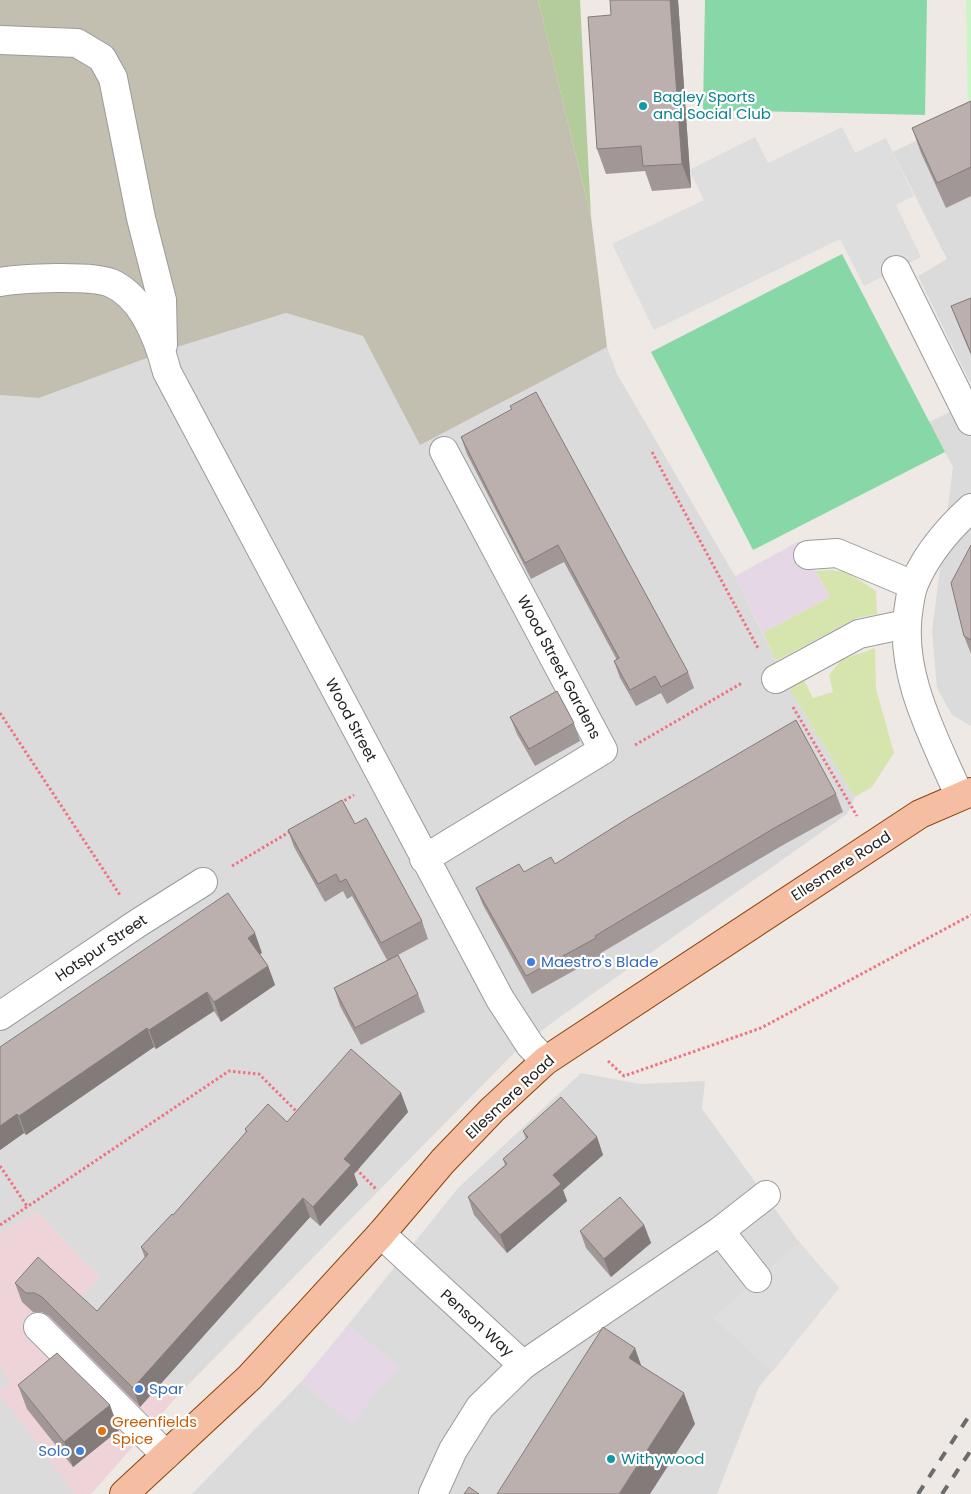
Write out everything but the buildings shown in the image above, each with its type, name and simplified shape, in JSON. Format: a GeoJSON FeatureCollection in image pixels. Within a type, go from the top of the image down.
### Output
{"type":"FeatureCollection","features":[{"type":"Feature","properties":{"kind":"main road","name":"Ellesmere Road"},"geometry":{"type":"LineString","coordinates":[[124,1494],[250,1377],[381,1234],[443,1161],[492,1110],[545,1061],[920,814],[965,794]]}},
{"type":"Feature","properties":{"kind":"street"},"geometry":{"type":"LineString","coordinates":[[0,40],[77,42],[102,58],[113,78],[141,218],[162,300],[165,364]]}},
{"type":"Feature","properties":{"kind":"street"},"geometry":{"type":"LineString","coordinates":[[896,270],[967,411]]}},
{"type":"Feature","properties":{"kind":"street","name":"Wood Street"},"geometry":{"type":"LineString","coordinates":[[0,282],[26,278],[111,283],[131,298],[148,320],[165,364],[424,858],[500,999],[530,1045],[545,1061]]}},
{"type":"Feature","properties":{"kind":"street","name":"Wood Street Gardens"},"geometry":{"type":"LineString","coordinates":[[424,858],[603,750],[444,451]]}},
{"type":"Feature","properties":{"kind":"street"},"geometry":{"type":"LineString","coordinates":[[965,794],[920,705],[908,654],[906,624],[913,585],[927,560],[952,526],[971,508]]}},
{"type":"Feature","properties":{"kind":"street"},"geometry":{"type":"LineString","coordinates":[[808,555],[838,553],[913,585]]}},
{"type":"Feature","properties":{"kind":"street"},"geometry":{"type":"LineString","coordinates":[[772,673],[859,634],[906,624]]}},
{"type":"Feature","properties":{"kind":"street","name":"Hotspur Street"},"geometry":{"type":"LineString","coordinates":[[0,1016],[138,923],[203,882]]}},
{"type":"Feature","properties":{"kind":"street"},"geometry":{"type":"LineString","coordinates":[[524,1365],[720,1231],[766,1195]]}},
{"type":"Feature","properties":{"kind":"street"},"geometry":{"type":"LineString","coordinates":[[720,1231],[757,1278]]}},
{"type":"Feature","properties":{"kind":"street","name":"Penson Way"},"geometry":{"type":"LineString","coordinates":[[381,1234],[524,1365],[480,1407],[453,1450],[433,1494]]}},
{"type":"Feature","properties":{"kind":"street"},"geometry":{"type":"LineString","coordinates":[[38,1327],[166,1455]]}},
{"type":"Feature","properties":{"kind":"path"},"geometry":{"type":"LineString","coordinates":[[652,452],[772,673],[874,844]]}},
{"type":"Feature","properties":{"kind":"path"},"geometry":{"type":"LineString","coordinates":[[603,750],[622,752],[772,673]]}},
{"type":"Feature","properties":{"kind":"path"},"geometry":{"type":"LineString","coordinates":[[0,713],[138,923]]}},
{"type":"Feature","properties":{"kind":"path"},"geometry":{"type":"LineString","coordinates":[[331,808],[382,778]]}},
{"type":"Feature","properties":{"kind":"path"},"geometry":{"type":"LineString","coordinates":[[203,882],[297,828]]}},
{"type":"Feature","properties":{"kind":"path"},"geometry":{"type":"LineString","coordinates":[[581,1037],[624,1076],[761,1028],[971,915]]}},
{"type":"Feature","properties":{"kind":"path"},"geometry":{"type":"LineString","coordinates":[[0,1225],[229,1071],[259,1074],[301,1116]]}},
{"type":"Feature","properties":{"kind":"path"},"geometry":{"type":"LineString","coordinates":[[350,1164],[400,1212]]}},
{"type":"Feature","properties":{"kind":"path"},"geometry":{"type":"LineString","coordinates":[[0,1166],[27,1206]]}},
{"type":"Feature","properties":{"kind":"shaded area"},"geometry":{"type":"Polygon","coordinates":[[[0,0],[538,0],[591,217],[607,347],[420,445],[363,336],[286,313],[174,348],[39,398],[0,395],[0,0]]]}},
{"type":"Feature","properties":{"kind":"shaded area"},"geometry":{"type":"Polygon","coordinates":[[[971,114],[971,385],[918,276],[947,259],[893,152],[971,114]]]}},
{"type":"Feature","properties":{"kind":"shaded area"},"geometry":{"type":"Polygon","coordinates":[[[842,127],[855,153],[886,138],[914,196],[896,205],[921,257],[864,286],[840,239],[654,330],[612,244],[704,200],[689,170],[755,137],[768,163],[842,127]]]}},
{"type":"Feature","properties":{"kind":"shaded area"},"geometry":{"type":"Polygon","coordinates":[[[286,313],[363,336],[420,444],[607,347],[617,374],[735,576],[788,686],[855,797],[847,814],[553,1022],[514,1053],[181,1392],[78,1300],[100,1278],[37,1212],[0,1234],[0,395],[39,398],[174,348],[286,313]]]}},
{"type":"Feature","properties":{"kind":"shaded area"},"geometry":{"type":"Polygon","coordinates":[[[971,402],[971,726],[952,715],[937,688],[932,631],[953,467],[929,422],[971,402]]]}},
{"type":"Feature","properties":{"kind":"shaded area"},"geometry":{"type":"Polygon","coordinates":[[[799,541],[830,597],[763,633],[735,576],[799,541]]]}},
{"type":"Feature","properties":{"kind":"shaded area"},"geometry":{"type":"Polygon","coordinates":[[[581,1073],[640,1084],[705,1081],[702,1109],[799,1242],[839,1288],[759,1387],[717,1494],[192,1494],[301,1382],[351,1423],[398,1366],[348,1325],[458,1188],[581,1073]]]}},
{"type":"Feature","properties":{"kind":"shaded area"},"geometry":{"type":"Polygon","coordinates":[[[37,1212],[100,1278],[78,1300],[181,1392],[91,1494],[75,1494],[0,1395],[0,1390],[10,1382],[0,1364],[0,1234],[37,1212]]]}},
{"type":"Feature","properties":{"kind":"shaded area"},"geometry":{"type":"Polygon","coordinates":[[[799,1242],[839,1288],[772,1372],[713,1318],[799,1242]]]}},
{"type":"Feature","properties":{"kind":"shaded area"},"geometry":{"type":"Polygon","coordinates":[[[348,1325],[399,1366],[351,1424],[301,1382],[348,1325]]]}},
{"type":"Feature","properties":{"kind":"shaded area"},"geometry":{"type":"Polygon","coordinates":[[[0,1364],[10,1382],[0,1390],[0,1364]]]}},
{"type":"Feature","properties":{"kind":"shaded area"},"geometry":{"type":"Polygon","coordinates":[[[0,1395],[32,1434],[75,1494],[0,1494],[0,1395]]]}},
{"type":"Feature","properties":{"kind":"green space"},"geometry":{"type":"Polygon","coordinates":[[[538,0],[580,0],[591,217],[538,0]]]}},
{"type":"Feature","properties":{"kind":"green space"},"geometry":{"type":"Polygon","coordinates":[[[705,0],[927,0],[925,115],[703,110],[705,0]]]}},
{"type":"Feature","properties":{"kind":"green space"},"geometry":{"type":"Polygon","coordinates":[[[966,0],[971,0],[971,114],[968,115],[966,0]]]}},
{"type":"Feature","properties":{"kind":"green space"},"geometry":{"type":"Polygon","coordinates":[[[842,254],[945,452],[753,550],[651,352],[842,254]]]}},
{"type":"Feature","properties":{"kind":"green space"},"geometry":{"type":"Polygon","coordinates":[[[816,571],[847,572],[876,591],[877,614],[857,618],[776,661],[763,633],[830,597],[816,571]]]}},
{"type":"Feature","properties":{"kind":"green space"},"geometry":{"type":"Polygon","coordinates":[[[875,648],[876,689],[894,753],[872,787],[855,797],[788,686],[794,680],[804,680],[813,698],[833,692],[829,675],[841,660],[875,648]]]}},
{"type":"Feature","properties":{"kind":"railway"},"geometry":{"type":"LineString","coordinates":[[918,1494],[971,1413]]}},
{"type":"Feature","properties":{"kind":"railway"},"geometry":{"type":"LineString","coordinates":[[942,1494],[971,1450]]}},
{"type":"Feature","properties":{"kind":"place","name":"Bagley Sports and Social Club"},"geometry":{"type":"Point","coordinates":[643,106]}},
{"type":"Feature","properties":{"kind":"place","name":"Maestro's Blade"},"geometry":{"type":"Point","coordinates":[531,962]}},
{"type":"Feature","properties":{"kind":"place","name":"Spar"},"geometry":{"type":"Point","coordinates":[139,1389]}},
{"type":"Feature","properties":{"kind":"place","name":"Greenfields Spice"},"geometry":{"type":"Point","coordinates":[102,1431]}},
{"type":"Feature","properties":{"kind":"place","name":"Solo"},"geometry":{"type":"Point","coordinates":[80,1451]}},
{"type":"Feature","properties":{"kind":"place","name":"Withywood"},"geometry":{"type":"Point","coordinates":[611,1459]}}]}
